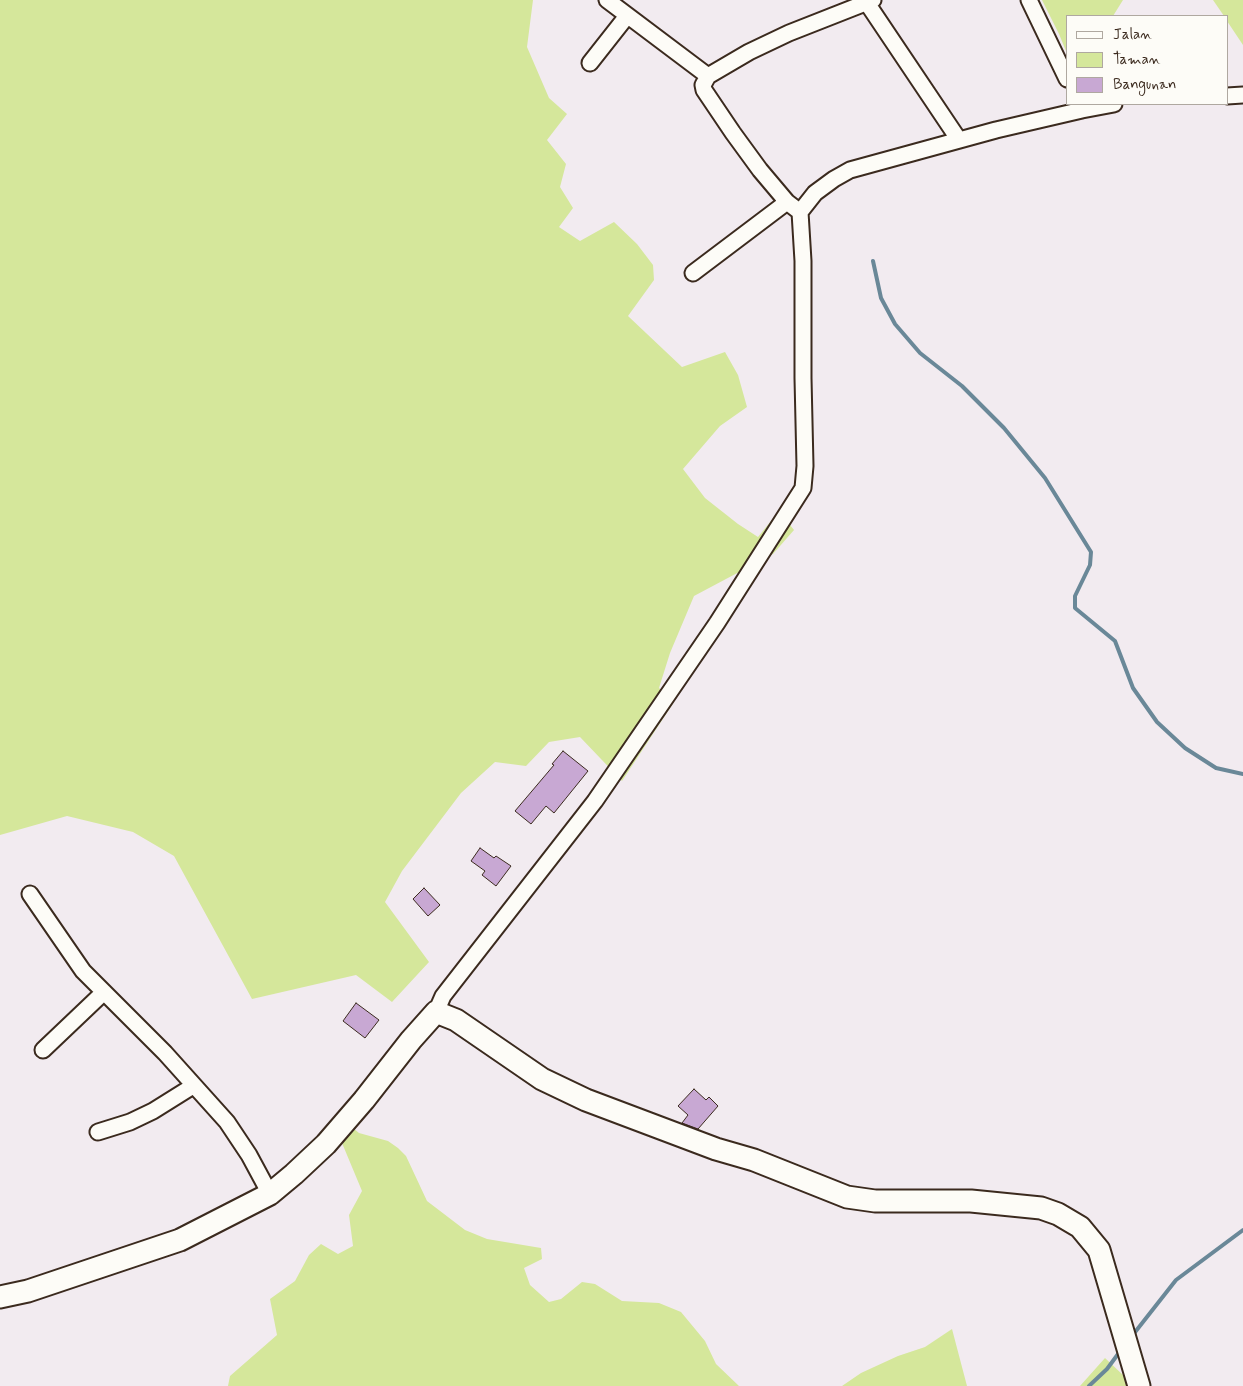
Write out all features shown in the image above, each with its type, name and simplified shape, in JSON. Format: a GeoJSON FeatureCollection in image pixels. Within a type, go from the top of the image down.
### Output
{"type":"FeatureCollection","features":[{"type":"Feature","properties":{"kind":"main road"},"geometry":{"type":"LineString","coordinates":[[0,1297],[28,1291],[180,1240],[270,1194],[326,1144],[436,1012],[456,1020],[542,1079],[586,1100],[716,1149],[754,1160],[847,1197],[875,1201],[971,1201],[1041,1208],[1058,1214],[1080,1227],[1099,1250],[1137,1381]]}},
{"type":"Feature","properties":{"kind":"street"},"geometry":{"type":"LineString","coordinates":[[607,0],[708,76]]}},
{"type":"Feature","properties":{"kind":"street"},"geometry":{"type":"LineString","coordinates":[[1029,0],[1066,76]]}},
{"type":"Feature","properties":{"kind":"street"},"geometry":{"type":"LineString","coordinates":[[800,212],[786,202],[732,133],[704,90],[703,84],[708,76],[749,52],[789,33],[868,1],[959,140]]}},
{"type":"Feature","properties":{"kind":"street"},"geometry":{"type":"LineString","coordinates":[[590,63],[627,16]]}},
{"type":"Feature","properties":{"kind":"street"},"geometry":{"type":"LineString","coordinates":[[1228,96],[1243,95]]}},
{"type":"Feature","properties":{"kind":"street"},"geometry":{"type":"LineString","coordinates":[[436,1012],[443,996],[595,802],[717,623],[803,488],[805,466],[803,378],[804,261],[800,212],[815,193],[850,170],[1081,107],[1103,105]]}},
{"type":"Feature","properties":{"kind":"street"},"geometry":{"type":"LineString","coordinates":[[693,274],[786,202]]}},
{"type":"Feature","properties":{"kind":"street"},"geometry":{"type":"LineString","coordinates":[[30,894],[82,971],[165,1053],[227,1122],[249,1155],[270,1194]]}},
{"type":"Feature","properties":{"kind":"street"},"geometry":{"type":"LineString","coordinates":[[43,1050],[104,992]]}},
{"type":"Feature","properties":{"kind":"street"},"geometry":{"type":"LineString","coordinates":[[98,1132],[130,1122],[193,1086]]}},
{"type":"Feature","properties":{"kind":"green space"},"geometry":{"type":"Polygon","coordinates":[[[0,0],[533,0],[527,47],[549,98],[567,114],[547,140],[566,164],[560,187],[573,208],[559,227],[580,241],[614,222],[637,244],[653,265],[654,280],[628,316],[682,367],[725,352],[738,375],[747,407],[720,426],[683,469],[705,498],[758,537],[779,511],[794,530],[773,554],[694,596],[670,653],[659,688],[674,702],[622,781],[580,737],[549,742],[526,766],[495,762],[461,793],[402,871],[385,902],[429,962],[392,1002],[356,975],[252,999],[174,856],[133,832],[67,816],[0,835],[0,0]]]}},
{"type":"Feature","properties":{"kind":"green space"},"geometry":{"type":"Polygon","coordinates":[[[1042,0],[1123,0],[1114,15],[1066,15],[1066,51],[1042,0]]]}},
{"type":"Feature","properties":{"kind":"green space"},"geometry":{"type":"Polygon","coordinates":[[[1213,0],[1243,0],[1243,45],[1228,22],[1228,15],[1223,15],[1213,0]]]}},
{"type":"Feature","properties":{"kind":"green space"},"geometry":{"type":"Polygon","coordinates":[[[353,1128],[359,1133],[388,1141],[398,1148],[406,1156],[427,1201],[465,1230],[487,1239],[541,1248],[542,1259],[524,1268],[530,1285],[549,1302],[561,1299],[582,1282],[595,1284],[622,1301],[659,1303],[681,1312],[705,1341],[716,1364],[739,1386],[228,1386],[230,1376],[277,1335],[270,1299],[295,1281],[309,1255],[321,1244],[338,1254],[353,1246],[349,1215],[362,1191],[342,1143],[353,1128]]]}},
{"type":"Feature","properties":{"kind":"green space"},"geometry":{"type":"Polygon","coordinates":[[[952,1329],[967,1386],[842,1386],[861,1373],[898,1356],[925,1347],[952,1329]]]}},
{"type":"Feature","properties":{"kind":"green space"},"geometry":{"type":"Polygon","coordinates":[[[1105,1358],[1123,1375],[1127,1386],[1080,1386],[1105,1358]]]}},
{"type":"Feature","properties":{"kind":"building"},"geometry":{"type":"Polygon","coordinates":[[[563,751],[588,771],[554,813],[546,806],[531,824],[515,811],[554,765],[552,764],[563,751]]]}},
{"type":"Feature","properties":{"kind":"building"},"geometry":{"type":"Polygon","coordinates":[[[480,848],[494,858],[496,856],[511,866],[496,886],[482,875],[485,871],[471,861],[480,848]]]}},
{"type":"Feature","properties":{"kind":"building"},"geometry":{"type":"Polygon","coordinates":[[[424,888],[440,905],[428,916],[413,899],[424,888]]]}},
{"type":"Feature","properties":{"kind":"building"},"geometry":{"type":"Polygon","coordinates":[[[356,1003],[379,1020],[365,1038],[343,1021],[356,1003]]]}},
{"type":"Feature","properties":{"kind":"building"},"geometry":{"type":"Polygon","coordinates":[[[694,1089],[706,1100],[709,1097],[718,1106],[698,1129],[682,1123],[688,1115],[678,1106],[694,1089]]]}},
{"type":"Feature","properties":{"kind":"waterway"},"geometry":{"type":"LineString","coordinates":[[873,261],[881,298],[895,324],[920,353],[962,386],[1004,428],[1045,478],[1091,552],[1090,565],[1075,596],[1075,608],[1115,641],[1133,688],[1157,722],[1185,748],[1216,768],[1243,774]]}},
{"type":"Feature","properties":{"kind":"waterway"},"geometry":{"type":"LineString","coordinates":[[1132,1336],[1176,1280],[1243,1230]]}},
{"type":"Feature","properties":{"kind":"waterway"},"geometry":{"type":"LineString","coordinates":[[1089,1386],[1107,1369],[1121,1350]]}}]}
